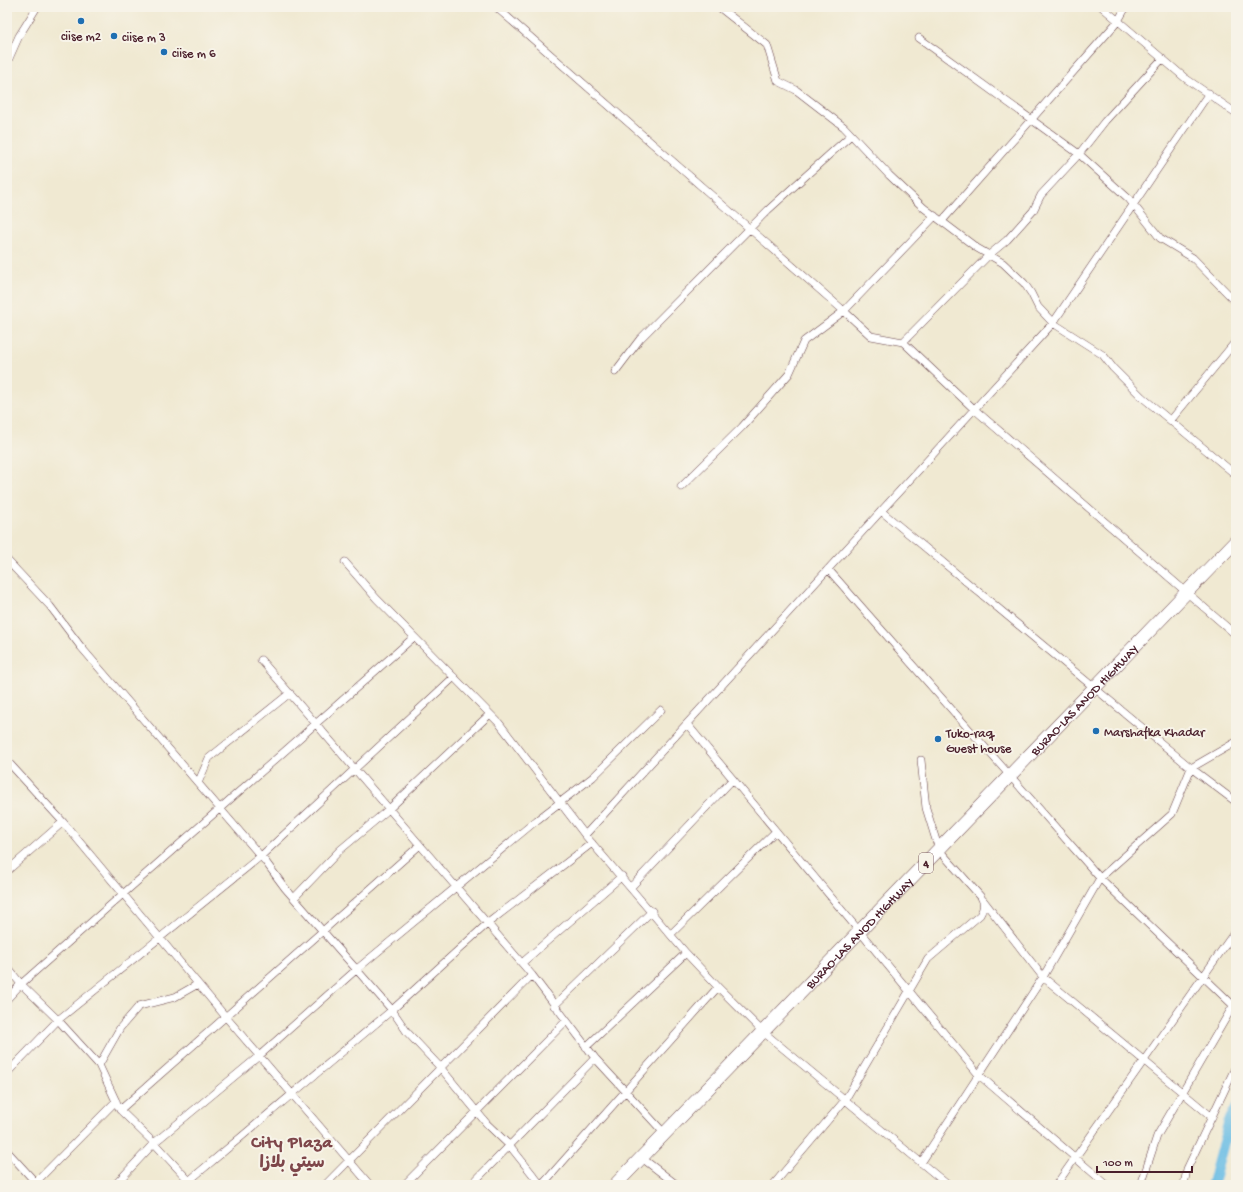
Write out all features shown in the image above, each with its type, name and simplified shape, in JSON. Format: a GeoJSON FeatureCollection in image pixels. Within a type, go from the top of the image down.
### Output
{"type":"FeatureCollection","features":[{"type":"Feature","properties":{"kind":"highway","name":"BURAO-LAS ANOD HIGHWAY"},"geometry":{"type":"LineString","coordinates":[[615,1185],[1236,541]]}},
{"type":"Feature","properties":{"kind":"street"},"geometry":{"type":"LineString","coordinates":[[7,63],[19,36],[37,7]]}},
{"type":"Feature","properties":{"kind":"street"},"geometry":{"type":"LineString","coordinates":[[496,7],[871,336],[903,342],[974,409],[1236,635]]}},
{"type":"Feature","properties":{"kind":"street"},"geometry":{"type":"LineString","coordinates":[[719,7],[767,46],[778,81],[796,90],[844,127],[889,175],[935,216],[989,255],[1003,263],[1024,283],[1038,307],[1053,323],[1103,355],[1113,368],[1142,397],[1236,475]]}},
{"type":"Feature","properties":{"kind":"street"},"geometry":{"type":"LineString","coordinates":[[1102,7],[1185,78],[1209,93],[1236,113]]}},
{"type":"Feature","properties":{"kind":"street"},"geometry":{"type":"LineString","coordinates":[[942,221],[1030,119],[1118,21],[1126,7]]}},
{"type":"Feature","properties":{"kind":"street"},"geometry":{"type":"LineString","coordinates":[[919,38],[1079,154],[1133,205],[1160,238],[1193,258],[1236,302]]}},
{"type":"Feature","properties":{"kind":"street"},"geometry":{"type":"LineString","coordinates":[[903,342],[989,255],[1007,240],[1033,211],[1041,195],[1162,59]]}},
{"type":"Feature","properties":{"kind":"street"},"geometry":{"type":"LineString","coordinates":[[585,835],[1053,323],[1209,93]]}},
{"type":"Feature","properties":{"kind":"street"},"geometry":{"type":"LineString","coordinates":[[615,372],[640,339],[750,229],[806,175],[851,135]]}},
{"type":"Feature","properties":{"kind":"street"},"geometry":{"type":"LineString","coordinates":[[681,487],[742,427],[789,374],[804,341],[844,311],[935,216]]}},
{"type":"Feature","properties":{"kind":"street"},"geometry":{"type":"LineString","coordinates":[[1171,420],[1236,341]]}},
{"type":"Feature","properties":{"kind":"street"},"geometry":{"type":"LineString","coordinates":[[881,511],[1191,768],[1236,802]]}},
{"type":"Feature","properties":{"kind":"street"},"geometry":{"type":"LineString","coordinates":[[7,560],[50,606],[81,647],[261,856],[294,898],[392,1010],[407,1032],[440,1067],[477,1112],[510,1146],[541,1185],[627,1092],[718,987]]}},
{"type":"Feature","properties":{"kind":"street"},"geometry":{"type":"LineString","coordinates":[[345,562],[376,598],[499,723],[585,835],[652,911],[686,953],[718,987],[762,1031],[948,1185]]}},
{"type":"Feature","properties":{"kind":"street"},"geometry":{"type":"LineString","coordinates":[[828,569],[1100,878],[1234,1007],[1157,1136],[1141,1185]]}},
{"type":"Feature","properties":{"kind":"street"},"geometry":{"type":"LineString","coordinates":[[7,999],[21,984],[414,637]]}},
{"type":"Feature","properties":{"kind":"street"},"geometry":{"type":"LineString","coordinates":[[261,660],[522,963],[594,1058],[664,1133]]}},
{"type":"Feature","properties":{"kind":"street"},"geometry":{"type":"LineString","coordinates":[[7,1073],[58,1020],[261,856],[454,677]]}},
{"type":"Feature","properties":{"kind":"street"},"geometry":{"type":"LineString","coordinates":[[198,783],[209,758],[290,693]]}},
{"type":"Feature","properties":{"kind":"street"},"geometry":{"type":"LineString","coordinates":[[115,1185],[154,1143],[259,1056],[357,969],[456,886],[593,777],[660,710]]}},
{"type":"Feature","properties":{"kind":"street"},"geometry":{"type":"LineString","coordinates":[[294,898],[340,850],[389,809],[490,714]]}},
{"type":"Feature","properties":{"kind":"street"},"geometry":{"type":"LineString","coordinates":[[687,724],[979,1075],[1074,1159],[1107,1185]]}},
{"type":"Feature","properties":{"kind":"street"},"geometry":{"type":"LineString","coordinates":[[921,1163],[1043,977],[1100,878],[1172,814],[1191,768],[1236,742]]}},
{"type":"Feature","properties":{"kind":"street"},"geometry":{"type":"LineString","coordinates":[[921,760],[926,808],[939,850],[981,897],[1043,977],[1212,1117]]}},
{"type":"Feature","properties":{"kind":"street"},"geometry":{"type":"LineString","coordinates":[[7,767],[10,764],[63,822],[159,938],[259,1056],[294,1094],[370,1185]]}},
{"type":"Feature","properties":{"kind":"street"},"geometry":{"type":"LineString","coordinates":[[631,887],[733,779]]}},
{"type":"Feature","properties":{"kind":"street"},"geometry":{"type":"LineString","coordinates":[[7,871],[63,822]]}},
{"type":"Feature","properties":{"kind":"street"},"geometry":{"type":"LineString","coordinates":[[671,934],[776,831]]}},
{"type":"Feature","properties":{"kind":"street"},"geometry":{"type":"LineString","coordinates":[[7,967],[21,984],[58,1020],[98,1065],[120,1110],[154,1143],[189,1184],[392,1010],[488,923],[592,843]]}},
{"type":"Feature","properties":{"kind":"street"},"geometry":{"type":"LineString","coordinates":[[120,1110],[420,845]]}},
{"type":"Feature","properties":{"kind":"street"},"geometry":{"type":"LineString","coordinates":[[522,963],[622,876]]}},
{"type":"Feature","properties":{"kind":"street"},"geometry":{"type":"LineString","coordinates":[[774,1185],[845,1100],[928,959],[980,915],[984,907],[981,897]]}},
{"type":"Feature","properties":{"kind":"street"},"geometry":{"type":"LineString","coordinates":[[554,1006],[652,911]]}},
{"type":"Feature","properties":{"kind":"street"},"geometry":{"type":"LineString","coordinates":[[1056,1185],[1236,930]]}},
{"type":"Feature","properties":{"kind":"street"},"geometry":{"type":"LineString","coordinates":[[586,1047],[686,953]]}},
{"type":"Feature","properties":{"kind":"street"},"geometry":{"type":"LineString","coordinates":[[325,1185],[532,975]]}},
{"type":"Feature","properties":{"kind":"street"},"geometry":{"type":"LineString","coordinates":[[98,1065],[120,1028],[139,1006],[175,997],[198,984]]}},
{"type":"Feature","properties":{"kind":"street"},"geometry":{"type":"LineString","coordinates":[[404,1185],[566,1021]]}},
{"type":"Feature","properties":{"kind":"street"},"geometry":{"type":"LineString","coordinates":[[471,1185],[594,1058]]}},
{"type":"Feature","properties":{"kind":"street"},"geometry":{"type":"LineString","coordinates":[[1184,1185],[1187,1169],[1236,1066]]}},
{"type":"Feature","properties":{"kind":"street"},"geometry":{"type":"LineString","coordinates":[[7,1152],[37,1184],[116,1101]]}},
{"type":"Feature","properties":{"kind":"street"},"geometry":{"type":"LineString","coordinates":[[642,1158],[677,1185]]}},
{"type":"Feature","properties":{"kind":"waterway"},"geometry":{"type":"LineString","coordinates":[[1212,1185],[1229,1122],[1236,1109]]}},
{"type":"Feature","properties":{"kind":"place","name":"ciise m2"},"geometry":{"type":"Point","coordinates":[81,21]}},
{"type":"Feature","properties":{"kind":"place","name":"ciise m 3"},"geometry":{"type":"Point","coordinates":[114,36]}},
{"type":"Feature","properties":{"kind":"place","name":"ciise m 6"},"geometry":{"type":"Point","coordinates":[164,52]}},
{"type":"Feature","properties":{"kind":"place","name":"Marshafka Khadar"},"geometry":{"type":"Point","coordinates":[1096,731]}},
{"type":"Feature","properties":{"kind":"place","name":"Tuko-raq Guest house"},"geometry":{"type":"Point","coordinates":[938,739]}},
{"type":"Feature","properties":{"kind":"district","name":"City Plaza سيتي بلازا"},"geometry":{"type":"Point","coordinates":[292,1151]}}]}
